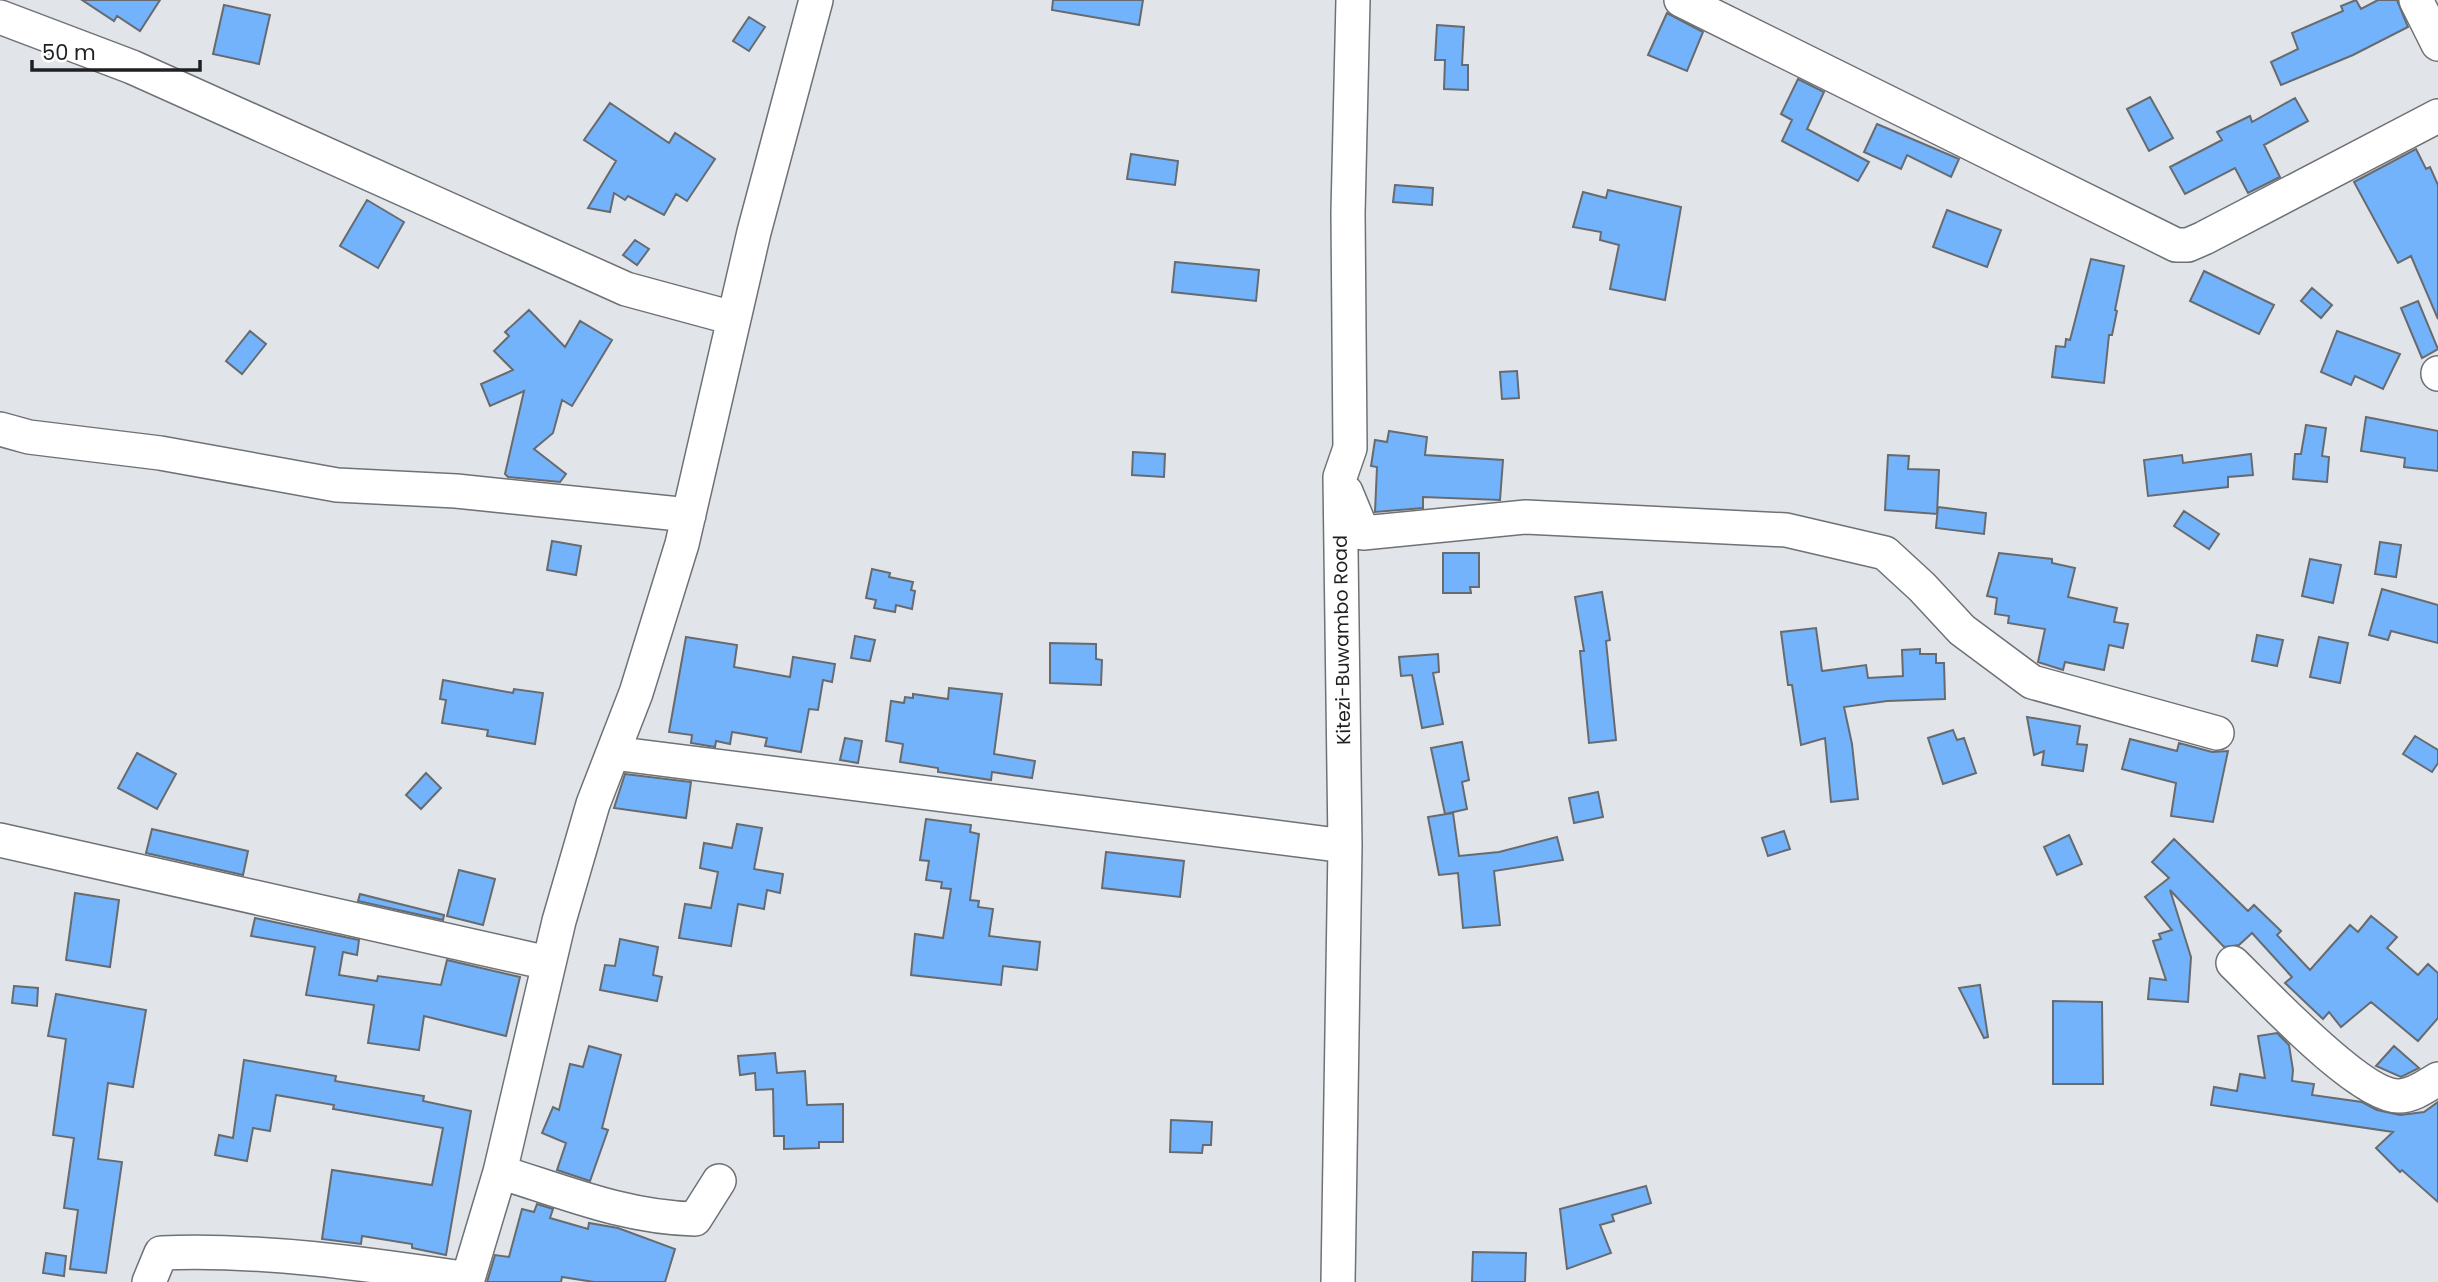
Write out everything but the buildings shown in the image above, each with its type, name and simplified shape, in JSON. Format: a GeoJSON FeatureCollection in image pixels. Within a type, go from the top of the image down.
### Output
{"type":"FeatureCollection","features":[{"type":"Feature","properties":{"kind":"street"},"geometry":{"type":"LineString","coordinates":[[149,1282],[161,1253],[193,1252],[326,1257],[467,1281],[500,1172],[548,963],[593,804],[636,693],[689,515],[733,318],[816,0]]}},
{"type":"Feature","properties":{"kind":"street","name":"Kitezi-Buwambo Road"},"geometry":{"type":"LineString","coordinates":[[1338,1282],[1345,846],[1340,477],[1350,448],[1348,213],[1353,0]]}},
{"type":"Feature","properties":{"kind":"street"},"geometry":{"type":"LineString","coordinates":[[1681,0],[2176,245],[2188,245],[2204,238],[2438,116]]}},
{"type":"Feature","properties":{"kind":"street"},"geometry":{"type":"LineString","coordinates":[[2416,0],[2438,44]]}},
{"type":"Feature","properties":{"kind":"street"},"geometry":{"type":"LineString","coordinates":[[0,17],[132,67],[626,289],[733,318]]}},
{"type":"Feature","properties":{"kind":"street"},"geometry":{"type":"LineString","coordinates":[[0,429],[29,437],[160,453],[337,485],[456,491],[689,515]]}},
{"type":"Feature","properties":{"kind":"street"},"geometry":{"type":"LineString","coordinates":[[1340,477],[1363,533],[1526,517],[1615,524],[1695,524],[1786,530],[1885,553],[1923,587],[1962,630],[2032,682],[2217,733]]}},
{"type":"Feature","properties":{"kind":"street"},"geometry":{"type":"LineString","coordinates":[[613,753],[1345,846]]}},
{"type":"Feature","properties":{"kind":"street"},"geometry":{"type":"LineString","coordinates":[[0,840],[548,963]]}},
{"type":"Feature","properties":{"kind":"street"},"geometry":{"type":"LineString","coordinates":[[2233,963],[2318,1047],[2337,1063],[2378,1088],[2397,1097],[2412,1094],[2438,1079]]}},
{"type":"Feature","properties":{"kind":"street"},"geometry":{"type":"LineString","coordinates":[[500,1172],[608,1206],[657,1218],[695,1219],[719,1181]]}}]}
